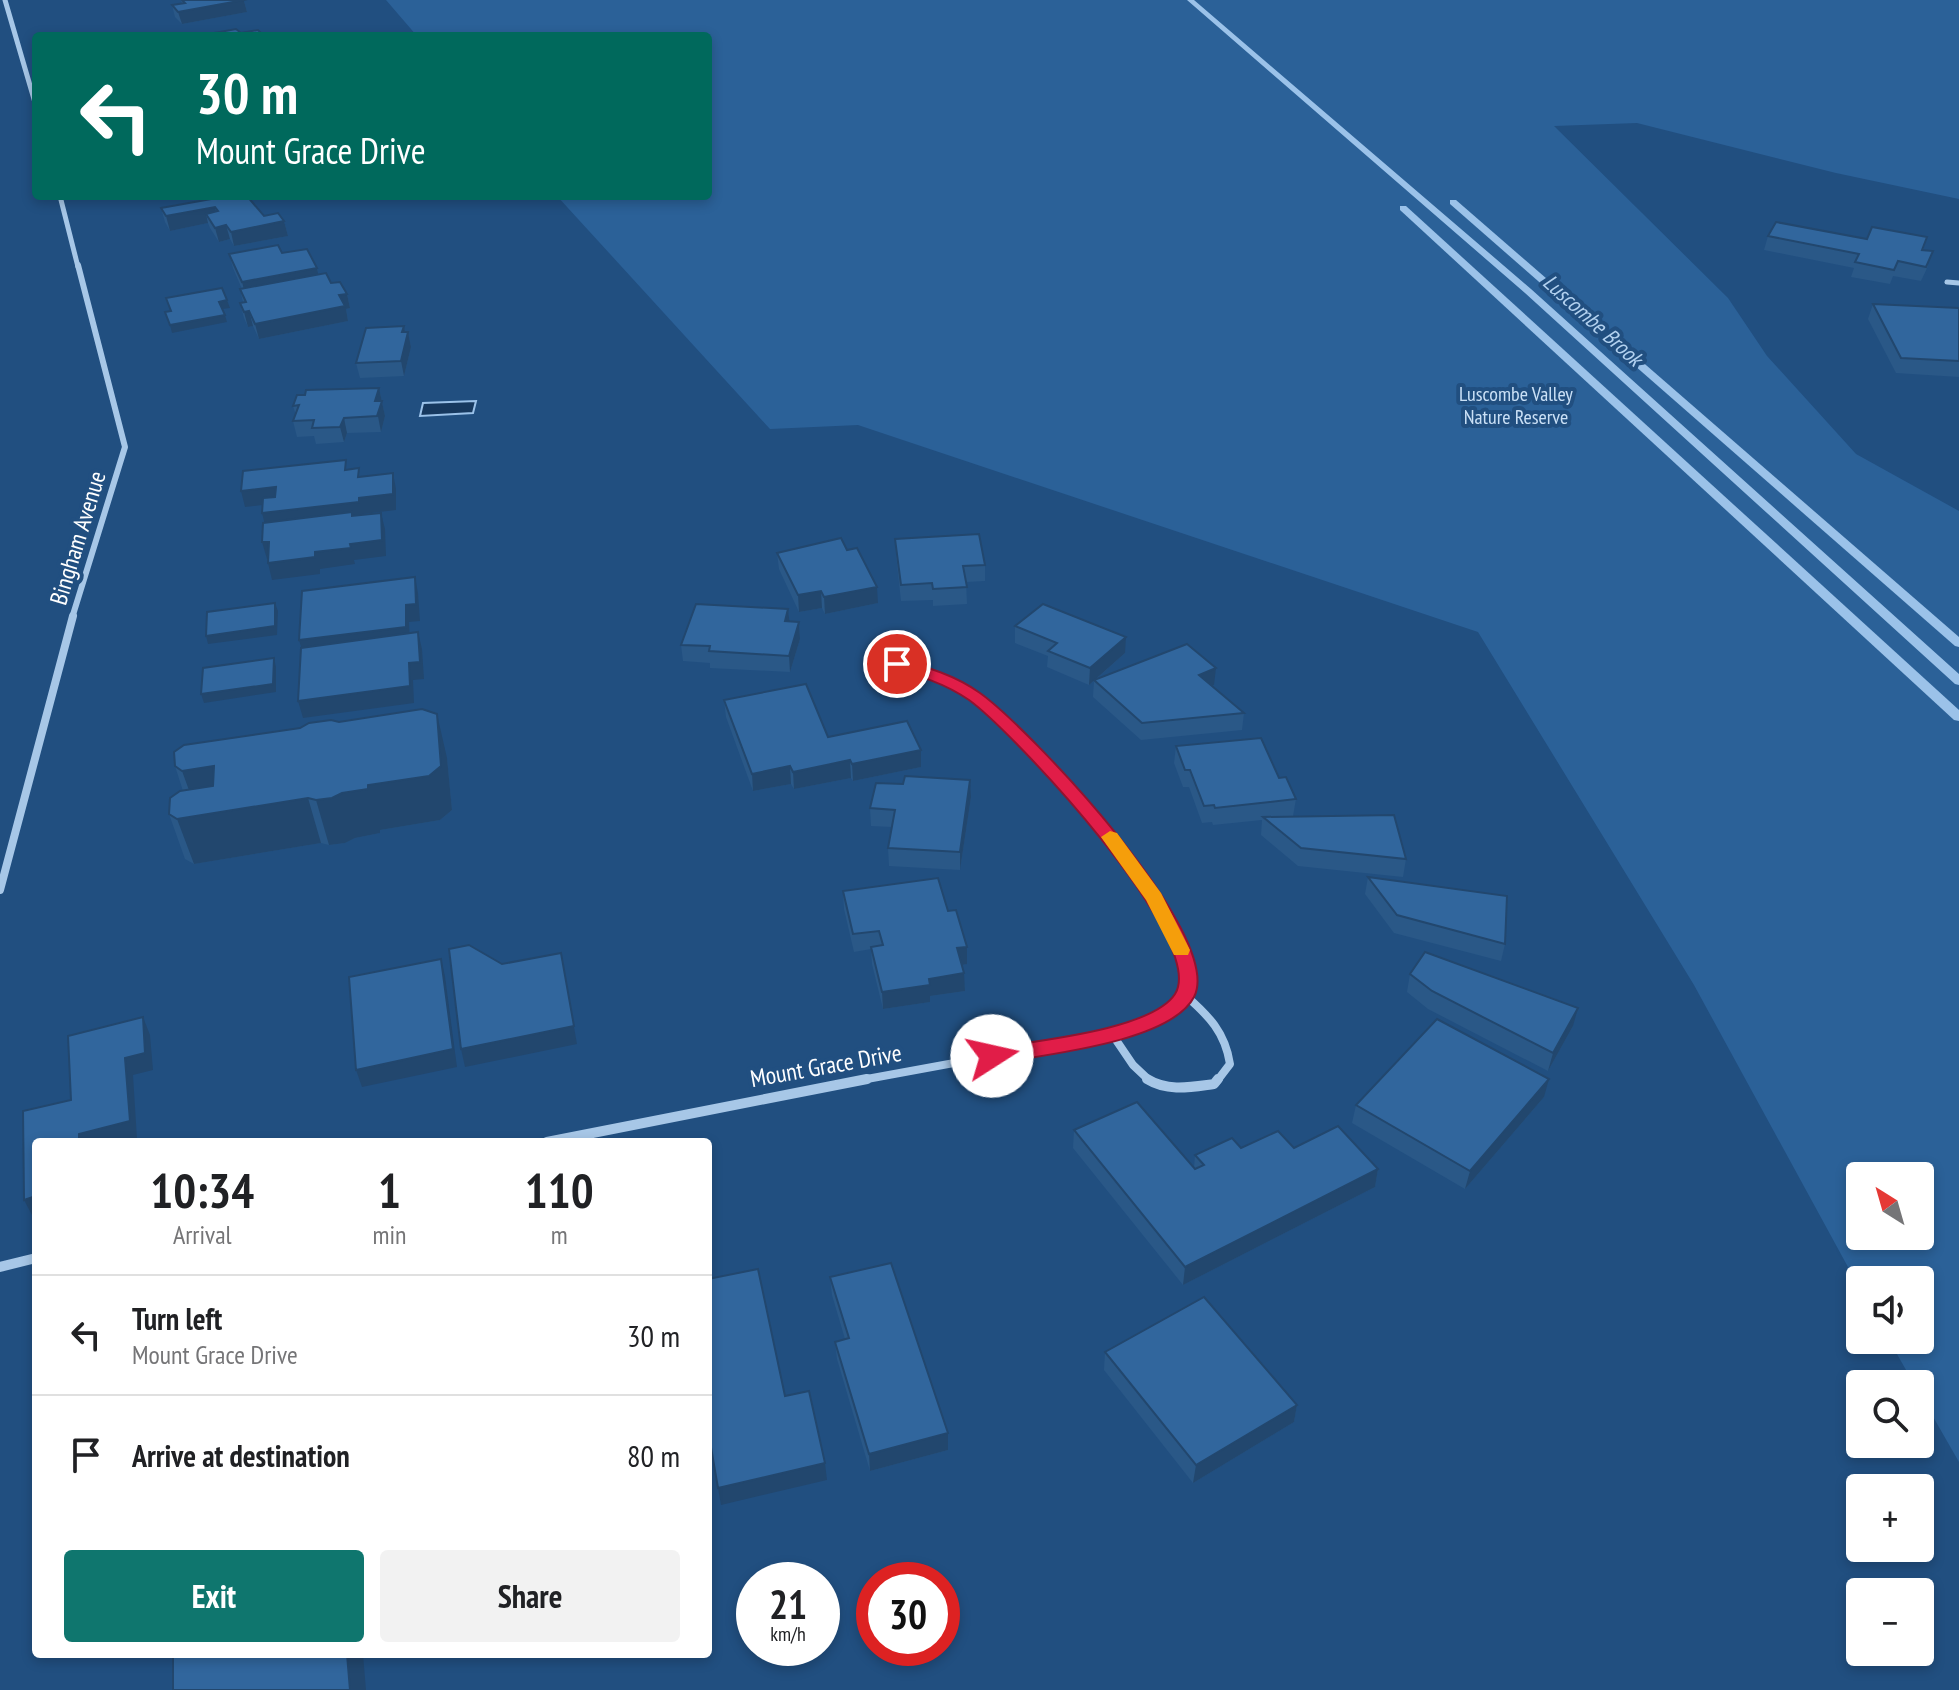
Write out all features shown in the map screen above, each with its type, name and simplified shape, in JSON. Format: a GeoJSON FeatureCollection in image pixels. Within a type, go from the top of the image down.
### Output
{"type":"FeatureCollection","features":[{"type":"Feature","properties":{"kind":"street"},"geometry":{"type":"LineString","coordinates":[[5,0],[32,92]]}},
{"type":"Feature","properties":{"kind":"street","name":"Bingham Avenue"},"geometry":{"type":"LineString","coordinates":[[0,890],[3,864],[56,670],[125,447],[61,200]]}},
{"type":"Feature","properties":{"kind":"street"},"geometry":{"type":"LineString","coordinates":[[897,664],[946,679],[978,699],[1072,791],[1118,847],[1154,898],[1180,947],[1190,981],[1185,995],[1211,1017],[1227,1040],[1230,1064],[1214,1084],[1177,1090],[1148,1082],[1112,1034]]}},
{"type":"Feature","properties":{"kind":"street","name":"Mount Grace Drive"},"geometry":{"type":"LineString","coordinates":[[566,1138],[738,1102],[1112,1034],[1172,1012],[1185,995]]}},
{"type":"Feature","properties":{"kind":"street"},"geometry":{"type":"LineString","coordinates":[[0,1267],[32,1259]]}},
{"type":"Feature","properties":{"kind":"lane"},"geometry":{"type":"LineString","coordinates":[[1947,282],[1959,283]]}},
{"type":"Feature","properties":{"kind":"green space","name":"Luscombe Valley Nature Reserve"},"geometry":{"type":"Polygon","coordinates":[[[386,0],[1959,0],[1959,199],[1836,173],[1637,123],[1554,126],[1728,298],[1767,356],[1856,454],[1959,511],[1959,1462],[1934,1418],[1934,1370],[1906,1370],[1897,1354],[1934,1354],[1934,1266],[1847,1266],[1694,985],[1478,632],[858,425],[770,429],[561,200],[712,200],[712,32],[414,32],[386,0]]]}},
{"type":"Feature","properties":{"kind":"shaded area"},"geometry":{"type":"Polygon","coordinates":[[[476,401],[473,413],[420,416],[423,403],[476,401]]]}},
{"type":"Feature","properties":{"kind":"building"},"geometry":{"type":"Polygon","coordinates":[[[182,0],[244,0],[178,12],[172,5],[185,3],[182,0]]]}},
{"type":"Feature","properties":{"kind":"building"},"geometry":{"type":"Polygon","coordinates":[[[206,200],[250,200],[264,216],[278,213],[284,221],[231,232],[226,225],[215,228],[206,214],[218,211],[215,207],[166,216],[161,208],[206,200]]]}},
{"type":"Feature","properties":{"kind":"building"},"geometry":{"type":"Polygon","coordinates":[[[1776,222],[1867,239],[1872,227],[1927,237],[1922,250],[1933,251],[1926,267],[1898,261],[1894,270],[1855,262],[1859,254],[1768,236],[1776,222]]]}},
{"type":"Feature","properties":{"kind":"building"},"geometry":{"type":"Polygon","coordinates":[[[278,245],[282,253],[307,249],[317,268],[242,282],[229,254],[278,245]]]}},
{"type":"Feature","properties":{"kind":"building"},"geometry":{"type":"Polygon","coordinates":[[[326,273],[331,283],[340,282],[347,294],[339,295],[345,306],[255,324],[249,311],[244,312],[240,303],[246,302],[240,289],[326,273]]]}},
{"type":"Feature","properties":{"kind":"building"},"geometry":{"type":"Polygon","coordinates":[[[222,288],[227,300],[219,302],[225,315],[170,325],[165,312],[171,311],[166,298],[222,288]]]}},
{"type":"Feature","properties":{"kind":"building"},"geometry":{"type":"Polygon","coordinates":[[[1873,304],[1959,308],[1959,361],[1901,358],[1873,304]]]}},
{"type":"Feature","properties":{"kind":"building"},"geometry":{"type":"Polygon","coordinates":[[[404,326],[402,332],[408,332],[401,361],[356,363],[366,328],[404,326]]]}},
{"type":"Feature","properties":{"kind":"building"},"geometry":{"type":"Polygon","coordinates":[[[379,388],[375,401],[382,401],[377,416],[344,418],[340,427],[312,428],[314,420],[293,421],[299,405],[293,406],[297,395],[305,395],[306,390],[379,388]]]}},
{"type":"Feature","properties":{"kind":"building"},"geometry":{"type":"Polygon","coordinates":[[[346,460],[345,470],[359,468],[358,477],[393,473],[393,494],[359,498],[359,502],[262,513],[263,498],[275,497],[276,487],[241,491],[243,471],[346,460]]]}},
{"type":"Feature","properties":{"kind":"building"},"geometry":{"type":"Polygon","coordinates":[[[352,512],[352,516],[381,513],[382,540],[350,544],[351,548],[315,552],[315,557],[268,563],[269,542],[262,542],[263,523],[352,512]]]}},
{"type":"Feature","properties":{"kind":"building"},"geometry":{"type":"Polygon","coordinates":[[[979,534],[985,565],[963,566],[967,587],[933,589],[932,583],[901,585],[895,539],[979,534]]]}},
{"type":"Feature","properties":{"kind":"building"},"geometry":{"type":"Polygon","coordinates":[[[841,538],[847,550],[857,548],[877,587],[824,597],[821,591],[798,595],[777,553],[841,538]]]}},
{"type":"Feature","properties":{"kind":"building"},"geometry":{"type":"Polygon","coordinates":[[[415,577],[416,604],[406,605],[406,627],[299,640],[302,591],[415,577]]]}},
{"type":"Feature","properties":{"kind":"building"},"geometry":{"type":"Polygon","coordinates":[[[275,603],[275,626],[206,636],[207,612],[275,603]]]}},
{"type":"Feature","properties":{"kind":"building"},"geometry":{"type":"Polygon","coordinates":[[[696,604],[788,609],[785,621],[799,622],[789,656],[709,651],[710,646],[681,645],[696,604]]]}},
{"type":"Feature","properties":{"kind":"building"},"geometry":{"type":"Polygon","coordinates":[[[1043,604],[1126,637],[1090,668],[1048,651],[1057,643],[1015,626],[1043,604]]]}},
{"type":"Feature","properties":{"kind":"building"},"geometry":{"type":"Polygon","coordinates":[[[418,632],[420,662],[409,663],[410,686],[298,701],[301,648],[418,632]]]}},
{"type":"Feature","properties":{"kind":"building"},"geometry":{"type":"Polygon","coordinates":[[[1187,644],[1216,668],[1199,675],[1244,713],[1142,723],[1094,680],[1187,644]]]}},
{"type":"Feature","properties":{"kind":"building"},"geometry":{"type":"Polygon","coordinates":[[[274,658],[273,684],[201,694],[203,668],[274,658]]]}},
{"type":"Feature","properties":{"kind":"building"},"geometry":{"type":"Polygon","coordinates":[[[806,684],[828,737],[907,721],[921,750],[852,764],[850,760],[793,772],[790,766],[752,774],[724,700],[806,684]]]}},
{"type":"Feature","properties":{"kind":"building"},"geometry":{"type":"Polygon","coordinates":[[[422,709],[437,714],[441,766],[429,776],[368,785],[368,789],[342,793],[332,798],[308,798],[177,819],[169,814],[170,798],[180,791],[213,786],[214,766],[182,771],[175,766],[174,752],[184,745],[300,728],[309,723],[339,722],[422,709]]]}},
{"type":"Feature","properties":{"kind":"building"},"geometry":{"type":"Polygon","coordinates":[[[1261,738],[1279,778],[1286,777],[1296,799],[1215,808],[1214,805],[1204,806],[1190,770],[1185,770],[1176,746],[1261,738]]]}},
{"type":"Feature","properties":{"kind":"building"},"geometry":{"type":"Polygon","coordinates":[[[905,776],[970,780],[960,852],[888,848],[895,810],[870,808],[876,783],[903,784],[905,776]]]}},
{"type":"Feature","properties":{"kind":"building"},"geometry":{"type":"Polygon","coordinates":[[[1394,815],[1406,859],[1301,848],[1263,817],[1394,815]]]}},
{"type":"Feature","properties":{"kind":"building"},"geometry":{"type":"Polygon","coordinates":[[[1368,877],[1507,896],[1505,944],[1397,915],[1368,877]]]}},
{"type":"Feature","properties":{"kind":"building"},"geometry":{"type":"Polygon","coordinates":[[[938,878],[948,911],[956,910],[967,947],[957,948],[964,973],[929,979],[930,985],[882,992],[871,947],[883,945],[879,931],[853,934],[843,891],[938,878]]]}},
{"type":"Feature","properties":{"kind":"building"},"geometry":{"type":"Polygon","coordinates":[[[469,945],[502,964],[561,953],[574,1026],[461,1049],[449,949],[469,945]]]}},
{"type":"Feature","properties":{"kind":"building"},"geometry":{"type":"Polygon","coordinates":[[[1425,952],[1578,1008],[1553,1053],[1432,991],[1410,974],[1425,952]]]}},
{"type":"Feature","properties":{"kind":"building"},"geometry":{"type":"Polygon","coordinates":[[[441,959],[453,1049],[356,1070],[349,977],[441,959]]]}},
{"type":"Feature","properties":{"kind":"building"},"geometry":{"type":"Polygon","coordinates":[[[143,1017],[145,1053],[125,1058],[130,1121],[79,1134],[79,1138],[32,1138],[32,1197],[24,1200],[23,1111],[71,1100],[68,1036],[143,1017]]]}},
{"type":"Feature","properties":{"kind":"building"},"geometry":{"type":"Polygon","coordinates":[[[1437,1019],[1549,1079],[1470,1171],[1356,1105],[1437,1019]]]}},
{"type":"Feature","properties":{"kind":"building"},"geometry":{"type":"Polygon","coordinates":[[[1137,1102],[1195,1169],[1204,1165],[1195,1155],[1232,1138],[1241,1148],[1278,1131],[1294,1148],[1338,1126],[1378,1169],[1185,1267],[1074,1130],[1137,1102]]]}},
{"type":"Feature","properties":{"kind":"building"},"geometry":{"type":"Polygon","coordinates":[[[891,1263],[948,1433],[869,1454],[835,1342],[849,1338],[830,1277],[891,1263]]]}},
{"type":"Feature","properties":{"kind":"building"},"geometry":{"type":"Polygon","coordinates":[[[758,1269],[785,1396],[809,1391],[825,1463],[718,1488],[712,1453],[712,1278],[758,1269]]]}},
{"type":"Feature","properties":{"kind":"building"},"geometry":{"type":"Polygon","coordinates":[[[1204,1297],[1297,1405],[1196,1465],[1105,1352],[1204,1297]]]}},
{"type":"Feature","properties":{"kind":"building"},"geometry":{"type":"Polygon","coordinates":[[[173,1658],[347,1658],[350,1690],[173,1690],[173,1658]]]}},
{"type":"Feature","properties":{"kind":"waterway","name":"Luscombe Brook"},"geometry":{"type":"LineString","coordinates":[[1190,0],[1528,291],[1959,681]]}},
{"type":"Feature","properties":{"kind":"waterway"},"geometry":{"type":"LineString","coordinates":[[1453,202],[1959,643]]}},
{"type":"Feature","properties":{"kind":"waterway"},"geometry":{"type":"LineString","coordinates":[[1403,208],[1959,717]]}},
{"type":"Feature","properties":{"kind":"slow traffic"},"geometry":{"type":"LineString","coordinates":[[1110,837],[1154,898],[1181,950]]}},
{"type":"Feature","properties":{"kind":"route"},"geometry":{"type":"LineString","coordinates":[[897,664],[946,679],[978,699],[1072,791],[1118,847],[1154,898],[1180,947],[1190,981],[1185,995],[1172,1012],[1149,1022],[1112,1034],[992,1056]]}}]}
